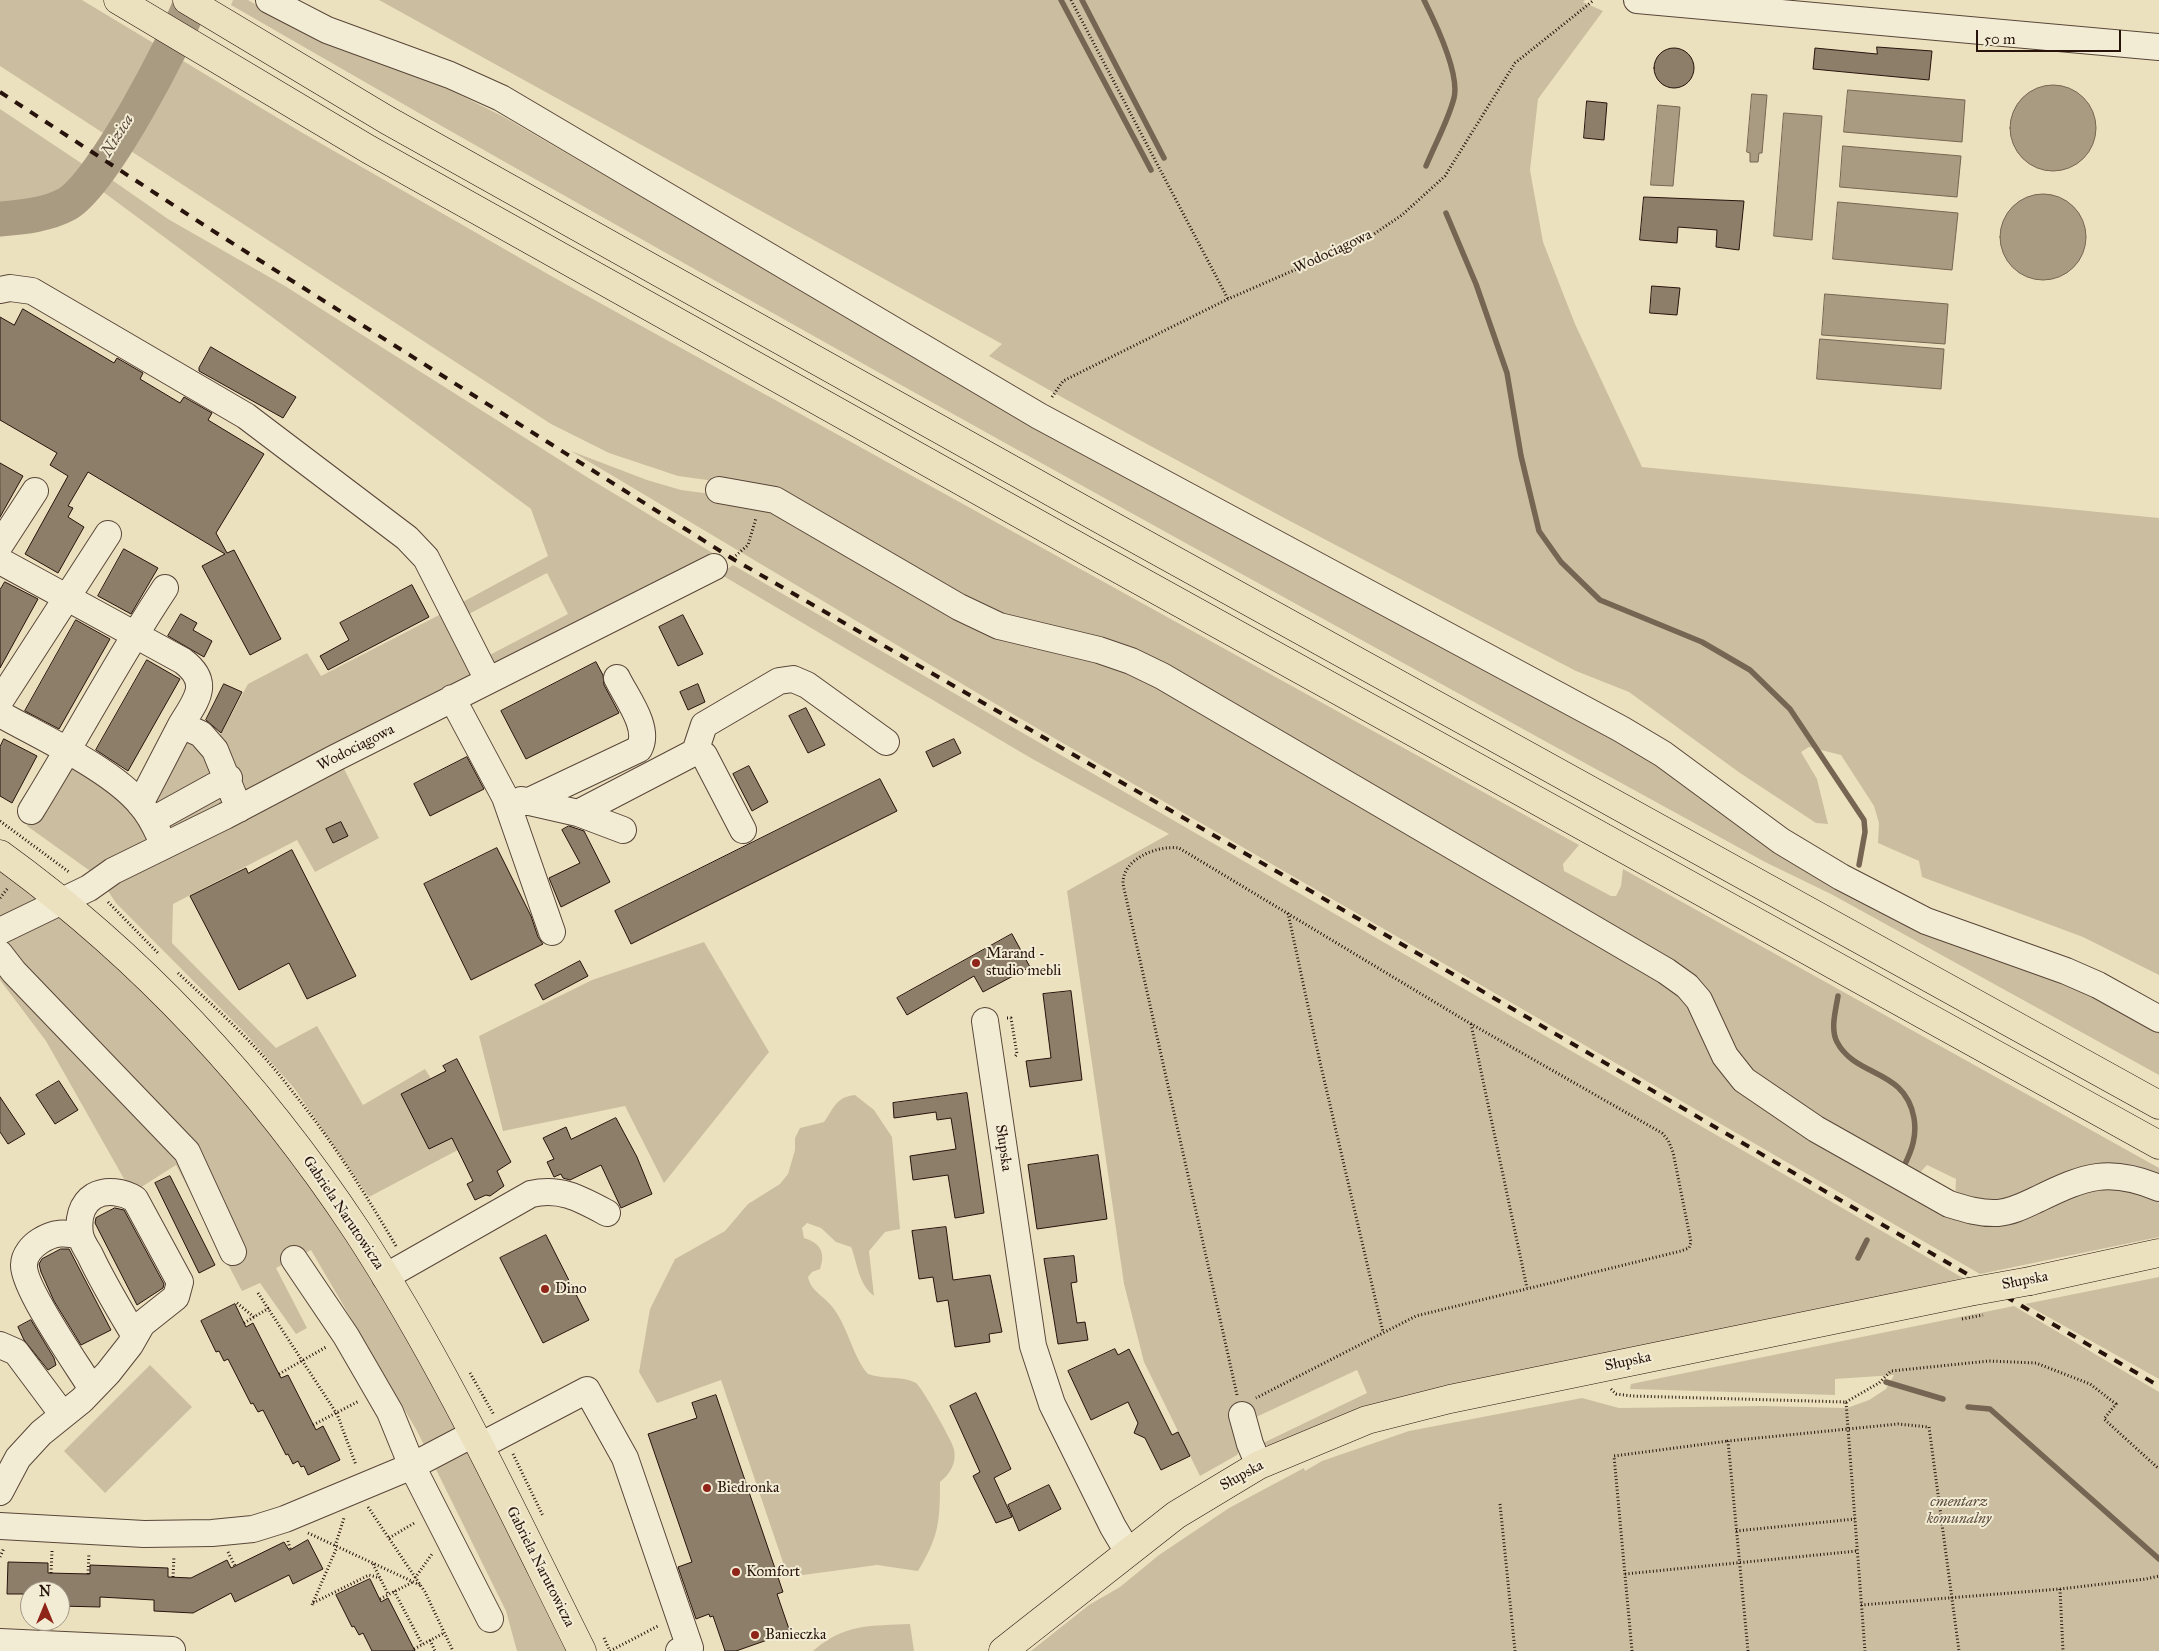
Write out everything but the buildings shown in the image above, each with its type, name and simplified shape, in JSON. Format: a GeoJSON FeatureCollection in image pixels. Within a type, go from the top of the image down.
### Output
{"type":"FeatureCollection","features":[{"type":"Feature","properties":{"kind":"main road"},"geometry":{"type":"LineString","coordinates":[[118,0],[368,149],[1036,523],[2159,1145]]}},
{"type":"Feature","properties":{"kind":"main road"},"geometry":{"type":"LineString","coordinates":[[187,0],[457,159],[1124,533],[2159,1106]]}},
{"type":"Feature","properties":{"kind":"main road","name":"Gabriela Narutowicza"},"geometry":{"type":"LineString","coordinates":[[0,854],[62,901],[189,1019],[244,1080],[302,1152],[357,1231],[430,1353],[582,1651]]}},
{"type":"Feature","properties":{"kind":"main road","name":"Słupska"},"geometry":{"type":"LineString","coordinates":[[1003,1651],[1176,1515],[1259,1465],[1367,1420],[1450,1399],[2159,1253]]}},
{"type":"Feature","properties":{"kind":"street"},"geometry":{"type":"LineString","coordinates":[[269,0],[327,30],[450,75],[501,98],[1039,416],[1621,729],[1663,754],[1781,841],[1840,877],[1926,921],[2066,970],[2098,985],[2159,1019]]}},
{"type":"Feature","properties":{"kind":"street"},"geometry":{"type":"LineString","coordinates":[[1637,0],[2159,47]]}},
{"type":"Feature","properties":{"kind":"street"},"geometry":{"type":"LineString","coordinates":[[0,290],[17,288],[32,291],[246,416],[407,538],[426,558],[488,680]]}},
{"type":"Feature","properties":{"kind":"street"},"geometry":{"type":"LineString","coordinates":[[719,490],[775,500],[960,607],[999,626],[1099,650],[1131,661],[1162,676],[1666,971],[1687,986],[1699,1000],[1725,1056],[1744,1080],[1816,1128],[1949,1204],[1966,1210],[2000,1213],[2016,1209],[2076,1180],[2094,1176],[2118,1176],[2143,1181],[2159,1188]]}},
{"type":"Feature","properties":{"kind":"street"},"geometry":{"type":"LineString","coordinates":[[0,545],[35,491]]}},
{"type":"Feature","properties":{"kind":"street"},"geometry":{"type":"LineString","coordinates":[[0,701],[108,534]]}},
{"type":"Feature","properties":{"kind":"street"},"geometry":{"type":"LineString","coordinates":[[0,561],[134,634],[195,670],[200,685],[199,696],[181,725],[147,812]]}},
{"type":"Feature","properties":{"kind":"street","name":"Wodociągowa"},"geometry":{"type":"LineString","coordinates":[[0,930],[89,888],[113,871],[239,809],[452,698],[714,567]]}},
{"type":"Feature","properties":{"kind":"street"},"geometry":{"type":"LineString","coordinates":[[30,811],[68,752],[134,634],[165,588]]}},
{"type":"Feature","properties":{"kind":"street"},"geometry":{"type":"LineString","coordinates":[[516,799],[639,749],[642,743],[641,726],[617,678]]}},
{"type":"Feature","properties":{"kind":"street"},"geometry":{"type":"LineString","coordinates":[[578,813],[695,752],[704,725],[779,681],[793,679],[807,685],[886,742]]}},
{"type":"Feature","properties":{"kind":"street"},"geometry":{"type":"LineString","coordinates":[[452,698],[516,799],[552,932]]}},
{"type":"Feature","properties":{"kind":"street"},"geometry":{"type":"LineString","coordinates":[[0,714],[116,781],[147,812],[164,845]]}},
{"type":"Feature","properties":{"kind":"street"},"geometry":{"type":"LineString","coordinates":[[181,725],[201,734],[215,750],[239,809]]}},
{"type":"Feature","properties":{"kind":"street"},"geometry":{"type":"LineString","coordinates":[[695,752],[704,755],[743,830]]}},
{"type":"Feature","properties":{"kind":"street"},"geometry":{"type":"LineString","coordinates":[[147,812],[228,778]]}},
{"type":"Feature","properties":{"kind":"street"},"geometry":{"type":"LineString","coordinates":[[516,799],[578,813],[623,830]]}},
{"type":"Feature","properties":{"kind":"street"},"geometry":{"type":"LineString","coordinates":[[0,954],[28,987],[187,1152],[232,1252]]}},
{"type":"Feature","properties":{"kind":"street","name":"Słupska"},"geometry":{"type":"LineString","coordinates":[[985,1022],[1032,1346],[1052,1404],[1113,1527],[1128,1552]]}},
{"type":"Feature","properties":{"kind":"street"},"geometry":{"type":"LineString","coordinates":[[385,1277],[532,1194],[546,1191],[560,1192],[577,1197],[607,1213]]}},
{"type":"Feature","properties":{"kind":"street"},"geometry":{"type":"LineString","coordinates":[[0,1492],[18,1458],[41,1433],[63,1416],[108,1373],[135,1336],[142,1324],[176,1297],[180,1282],[135,1199],[126,1194],[106,1192],[94,1196],[85,1204],[81,1212],[80,1236],[102,1281],[135,1336]]}},
{"type":"Feature","properties":{"kind":"street"},"geometry":{"type":"LineString","coordinates":[[80,1236],[66,1232],[50,1235],[34,1245],[26,1255],[24,1265],[32,1292],[92,1389]]}},
{"type":"Feature","properties":{"kind":"street"},"geometry":{"type":"LineString","coordinates":[[294,1259],[346,1336],[390,1412],[412,1466],[490,1619]]}},
{"type":"Feature","properties":{"kind":"street"},"geometry":{"type":"LineString","coordinates":[[0,1345],[16,1352],[63,1416]]}},
{"type":"Feature","properties":{"kind":"street"},"geometry":{"type":"LineString","coordinates":[[0,1526],[144,1534],[238,1531],[268,1525],[360,1491],[412,1466],[476,1440],[587,1390],[625,1458],[690,1648],[680,1651]]}},
{"type":"Feature","properties":{"kind":"street"},"geometry":{"type":"LineString","coordinates":[[1241,1411],[1250,1444],[1259,1465]]}},
{"type":"Feature","properties":{"kind":"street"},"geometry":{"type":"LineString","coordinates":[[0,1642],[172,1650]]}},
{"type":"Feature","properties":{"kind":"path"},"geometry":{"type":"LineString","coordinates":[[1071,0],[1228,299]]}},
{"type":"Feature","properties":{"kind":"path","name":"Wodociągowa"},"geometry":{"type":"LineString","coordinates":[[1039,416],[1063,381],[1228,299],[1368,238],[1402,215],[1445,176],[1515,63],[1594,0]]}},
{"type":"Feature","properties":{"kind":"path"},"geometry":{"type":"LineString","coordinates":[[714,567],[733,558],[748,545],[761,496]]}},
{"type":"Feature","properties":{"kind":"path"},"geometry":{"type":"LineString","coordinates":[[0,821],[39,847],[89,888]]}},
{"type":"Feature","properties":{"kind":"path"},"geometry":{"type":"LineString","coordinates":[[1164,848],[1179,848],[1288,912],[1471,1023],[1662,1133],[1668,1140],[1673,1152],[1691,1242],[1689,1248],[1416,1316],[1383,1332],[1241,1411],[1139,963],[1122,876],[1130,864],[1140,857],[1164,848]]}},
{"type":"Feature","properties":{"kind":"path"},"geometry":{"type":"LineString","coordinates":[[1288,912],[1320,1062],[1383,1332]]}},
{"type":"Feature","properties":{"kind":"path"},"geometry":{"type":"LineString","coordinates":[[1471,1023],[1527,1288]]}},
{"type":"Feature","properties":{"kind":"path"},"geometry":{"type":"LineString","coordinates":[[258,1293],[337,1414],[360,1473],[360,1491],[420,1586],[453,1651]]}},
{"type":"Feature","properties":{"kind":"path"},"geometry":{"type":"LineString","coordinates":[[237,1303],[254,1317]]}},
{"type":"Feature","properties":{"kind":"path"},"geometry":{"type":"LineString","coordinates":[[244,1323],[269,1308]]}},
{"type":"Feature","properties":{"kind":"path"},"geometry":{"type":"LineString","coordinates":[[279,1374],[346,1336]]}},
{"type":"Feature","properties":{"kind":"path"},"geometry":{"type":"LineString","coordinates":[[1609,1382],[1610,1387],[1616,1394],[1632,1396],[1846,1402],[1879,1383],[1891,1371],[1989,1361],[2036,1363],[2090,1384],[2116,1404],[2104,1419],[2159,1468]]}},
{"type":"Feature","properties":{"kind":"path"},"geometry":{"type":"LineString","coordinates":[[313,1425],[337,1414],[377,1389]]}},
{"type":"Feature","properties":{"kind":"path"},"geometry":{"type":"LineString","coordinates":[[1846,1402],[1865,1651]]}},
{"type":"Feature","properties":{"kind":"path"},"geometry":{"type":"LineString","coordinates":[[1632,1651],[1614,1456],[1728,1441],[1898,1424],[1930,1427],[1960,1651]]}},
{"type":"Feature","properties":{"kind":"path"},"geometry":{"type":"LineString","coordinates":[[1728,1441],[1748,1651]]}},
{"type":"Feature","properties":{"kind":"path"},"geometry":{"type":"LineString","coordinates":[[513,1454],[515,1447]]}},
{"type":"Feature","properties":{"kind":"path"},"geometry":{"type":"LineString","coordinates":[[360,1491],[350,1499],[336,1546],[312,1604],[369,1575],[380,1578]]}},
{"type":"Feature","properties":{"kind":"path"},"geometry":{"type":"LineString","coordinates":[[1500,1504],[1515,1651]]}},
{"type":"Feature","properties":{"kind":"path"},"geometry":{"type":"LineString","coordinates":[[389,1538],[435,1511]]}},
{"type":"Feature","properties":{"kind":"path"},"geometry":{"type":"LineString","coordinates":[[1736,1531],[1855,1519]]}},
{"type":"Feature","properties":{"kind":"path"},"geometry":{"type":"LineString","coordinates":[[300,1530],[420,1586]]}},
{"type":"Feature","properties":{"kind":"path"},"geometry":{"type":"LineString","coordinates":[[51,1573],[52,1547]]}},
{"type":"Feature","properties":{"kind":"path"},"geometry":{"type":"LineString","coordinates":[[88,1574],[89,1548]]}},
{"type":"Feature","properties":{"kind":"path"},"geometry":{"type":"LineString","coordinates":[[1625,1574],[1857,1550]]}},
{"type":"Feature","properties":{"kind":"path"},"geometry":{"type":"LineString","coordinates":[[173,1577],[174,1551]]}},
{"type":"Feature","properties":{"kind":"path"},"geometry":{"type":"LineString","coordinates":[[372,1564],[388,1594]]}},
{"type":"Feature","properties":{"kind":"path"},"geometry":{"type":"LineString","coordinates":[[1861,1605],[2060,1589],[2158,1576]]}},
{"type":"Feature","properties":{"kind":"path"},"geometry":{"type":"LineString","coordinates":[[380,1599],[413,1582]]}},
{"type":"Feature","properties":{"kind":"path"},"geometry":{"type":"LineString","coordinates":[[2060,1589],[2064,1651]]}},
{"type":"Feature","properties":{"kind":"path"},"geometry":{"type":"LineString","coordinates":[[394,1591],[422,1644]]}},
{"type":"Feature","properties":{"kind":"path"},"geometry":{"type":"LineString","coordinates":[[610,1651],[669,1620],[679,1617]]}},
{"type":"Feature","properties":{"kind":"path"},"geometry":{"type":"LineString","coordinates":[[414,1648],[444,1633]]}},
{"type":"Feature","properties":{"kind":"path"},"geometry":{"type":"LineString","coordinates":[[430,1640],[435,1651]]}},
{"type":"Feature","properties":{"kind":"green space"},"geometry":{"type":"Polygon","coordinates":[[[0,0],[82,0],[301,132],[553,277],[1579,845],[1563,864],[1564,871],[1611,896],[1616,896],[1621,886],[1623,869],[2159,1168],[2159,1180],[2008,1202],[1955,1198],[1956,1179],[1927,1165],[1917,1176],[1745,1071],[1708,1001],[1307,753],[1023,627],[758,487],[678,476],[609,453],[551,424],[0,66],[0,0]]]}},
{"type":"Feature","properties":{"kind":"green space"},"geometry":{"type":"Polygon","coordinates":[[[233,0],[248,0],[288,23],[450,90],[504,117],[841,313],[1632,748],[1652,762],[2151,1028],[2159,1033],[2159,1075],[1831,894],[1765,862],[804,331],[231,5],[233,0]]]}},
{"type":"Feature","properties":{"kind":"green space"},"geometry":{"type":"Polygon","coordinates":[[[379,0],[1585,0],[1583,2],[1603,11],[1538,99],[1530,170],[1543,242],[1575,324],[1642,467],[2159,518],[2159,975],[2083,937],[1922,877],[1919,861],[1878,843],[1879,823],[1874,806],[1841,755],[1809,747],[1801,752],[1817,779],[1828,824],[1816,823],[1740,773],[1629,692],[1576,671],[1134,437],[989,356],[1002,344],[379,0]]]}},
{"type":"Feature","properties":{"kind":"green space"},"geometry":{"type":"Polygon","coordinates":[[[0,109],[87,167],[78,178],[59,193],[49,198],[27,204],[0,207],[0,109]]]}},
{"type":"Feature","properties":{"kind":"green space"},"geometry":{"type":"Polygon","coordinates":[[[112,180],[168,219],[285,286],[590,479],[716,555],[491,671],[484,658],[568,614],[547,573],[465,616],[459,604],[548,556],[531,509],[102,191],[112,180]]]}},
{"type":"Feature","properties":{"kind":"green space"},"geometry":{"type":"Polygon","coordinates":[[[571,451],[647,480],[681,490],[750,499],[956,612],[1125,665],[1687,995],[1723,1065],[1952,1212],[2086,1185],[2159,1195],[2159,1237],[1980,1274],[1016,716],[571,451]]]}},
{"type":"Feature","properties":{"kind":"green space"},"geometry":{"type":"Polygon","coordinates":[[[733,565],[1963,1278],[1744,1326],[1274,1447],[1261,1444],[1367,1393],[1357,1370],[1254,1418],[1237,1455],[1200,1476],[1144,1362],[1124,1284],[1067,891],[1169,834],[1029,757],[720,574],[733,565]]]}},
{"type":"Feature","properties":{"kind":"green space"},"geometry":{"type":"Polygon","coordinates":[[[443,613],[477,678],[93,873],[27,826],[67,761],[153,806],[186,742],[209,755],[248,684],[307,653],[321,676],[443,613]]]}},
{"type":"Feature","properties":{"kind":"green space"},"geometry":{"type":"Polygon","coordinates":[[[341,763],[379,838],[315,872],[297,840],[173,904],[172,943],[276,1048],[317,1026],[363,1105],[425,1069],[471,1143],[369,1197],[294,1088],[246,1034],[116,903],[108,891],[130,875],[341,763]]]}},
{"type":"Feature","properties":{"kind":"green space"},"geometry":{"type":"Polygon","coordinates":[[[0,871],[39,901],[0,920],[0,871]]]}},
{"type":"Feature","properties":{"kind":"green space"},"geometry":{"type":"Polygon","coordinates":[[[61,915],[123,970],[236,1086],[348,1237],[421,1358],[571,1651],[517,1651],[506,1611],[417,1431],[311,1250],[276,1268],[307,1328],[296,1334],[260,1283],[242,1291],[176,1165],[132,1193],[46,1041],[0,980],[0,945],[61,915]]]}},
{"type":"Feature","properties":{"kind":"green space"},"geometry":{"type":"Polygon","coordinates":[[[704,942],[769,1052],[664,1183],[625,1106],[503,1131],[479,1036],[592,980],[704,942]]]}},
{"type":"Feature","properties":{"kind":"green space"},"geometry":{"type":"Polygon","coordinates":[[[855,1095],[874,1110],[892,1137],[900,1229],[885,1232],[869,1251],[874,1296],[862,1280],[851,1247],[836,1242],[821,1228],[807,1223],[802,1228],[804,1238],[818,1246],[822,1253],[820,1269],[812,1272],[808,1277],[815,1291],[831,1305],[839,1317],[858,1360],[868,1374],[904,1379],[919,1386],[954,1449],[954,1463],[950,1472],[940,1482],[940,1508],[937,1528],[930,1548],[918,1571],[877,1565],[788,1577],[721,1380],[657,1403],[639,1372],[650,1309],[675,1259],[725,1231],[748,1204],[780,1184],[788,1174],[795,1150],[795,1138],[800,1128],[824,1122],[839,1101],[855,1095]]]}},
{"type":"Feature","properties":{"kind":"green space"},"geometry":{"type":"Polygon","coordinates":[[[2159,1277],[2159,1379],[2025,1304],[2159,1277]]]}},
{"type":"Feature","properties":{"kind":"green space","name":"cmentarz komunalny"},"geometry":{"type":"Polygon","coordinates":[[[2014,1306],[2159,1392],[2159,1651],[1031,1651],[1089,1605],[1120,1587],[1159,1555],[1229,1508],[1304,1468],[1305,1471],[1322,1461],[1409,1431],[1582,1398],[1619,1408],[1764,1406],[1847,1408],[1869,1400],[1886,1389],[1894,1375],[1835,1379],[1835,1395],[1630,1389],[1631,1384],[2014,1306]]]}},
{"type":"Feature","properties":{"kind":"green space"},"geometry":{"type":"Polygon","coordinates":[[[150,1365],[192,1407],[105,1493],[64,1451],[150,1365]]]}},
{"type":"Feature","properties":{"kind":"green space"},"geometry":{"type":"Polygon","coordinates":[[[910,1624],[914,1651],[813,1651],[836,1635],[847,1631],[871,1626],[910,1624]]]}},
{"type":"Feature","properties":{"kind":"shaded area"},"geometry":{"type":"Polygon","coordinates":[[[2053,85],[2069,88],[2077,92],[2089,104],[2093,112],[2096,128],[2093,144],[2089,152],[2077,164],[2069,168],[2053,171],[2037,168],[2029,164],[2017,152],[2013,144],[2010,128],[2013,112],[2017,104],[2029,92],[2037,88],[2053,85]]]}},
{"type":"Feature","properties":{"kind":"shaded area"},"geometry":{"type":"Polygon","coordinates":[[[1848,90],[1965,100],[1962,142],[1844,132],[1848,90]]]}},
{"type":"Feature","properties":{"kind":"shaded area"},"geometry":{"type":"Polygon","coordinates":[[[1752,94],[1767,95],[1762,153],[1759,153],[1758,162],[1750,162],[1750,153],[1747,152],[1752,94]]]}},
{"type":"Feature","properties":{"kind":"shaded area"},"geometry":{"type":"Polygon","coordinates":[[[1658,105],[1680,107],[1673,186],[1651,185],[1658,105]]]}},
{"type":"Feature","properties":{"kind":"shaded area"},"geometry":{"type":"Polygon","coordinates":[[[1784,113],[1822,116],[1812,240],[1774,236],[1784,113]]]}},
{"type":"Feature","properties":{"kind":"shaded area"},"geometry":{"type":"Polygon","coordinates":[[[1843,146],[1961,156],[1957,197],[1840,187],[1843,146]]]}},
{"type":"Feature","properties":{"kind":"shaded area"},"geometry":{"type":"Polygon","coordinates":[[[2043,194],[2059,197],[2067,201],[2079,213],[2083,221],[2086,237],[2083,253],[2079,261],[2067,273],[2059,277],[2043,280],[2027,277],[2019,273],[2007,261],[2003,253],[2000,237],[2003,221],[2007,213],[2019,201],[2027,197],[2043,194]]]}},
{"type":"Feature","properties":{"kind":"shaded area"},"geometry":{"type":"Polygon","coordinates":[[[1838,202],[1958,213],[1952,270],[1833,259],[1838,202]]]}},
{"type":"Feature","properties":{"kind":"shaded area"},"geometry":{"type":"Polygon","coordinates":[[[1825,294],[1948,304],[1945,344],[1822,335],[1825,294]]]}},
{"type":"Feature","properties":{"kind":"shaded area"},"geometry":{"type":"Polygon","coordinates":[[[1820,339],[1944,349],[1941,389],[1817,379],[1820,339]]]}},
{"type":"Feature","properties":{"kind":"waterway","name":"Nizica"},"geometry":{"type":"LineString","coordinates":[[0,219],[51,211],[67,204],[82,191],[99,169],[137,110],[171,47],[192,0]]}},
{"type":"Feature","properties":{"kind":"waterway"},"geometry":{"type":"LineString","coordinates":[[1061,0],[1151,170]]}},
{"type":"Feature","properties":{"kind":"waterway"},"geometry":{"type":"LineString","coordinates":[[1082,0],[1164,158]]}},
{"type":"Feature","properties":{"kind":"waterway"},"geometry":{"type":"LineString","coordinates":[[1424,0],[1450,62],[1455,88],[1454,98],[1448,115],[1426,166]]}},
{"type":"Feature","properties":{"kind":"waterway"},"geometry":{"type":"LineString","coordinates":[[1446,213],[1476,284],[1507,373],[1521,456],[1539,531],[1561,562],[1600,600],[1702,642],[1750,670],[1790,709],[1864,820],[1865,832],[1859,865]]}},
{"type":"Feature","properties":{"kind":"waterway"},"geometry":{"type":"LineString","coordinates":[[1838,996],[1834,1031],[1837,1042],[1845,1054],[1891,1081],[1901,1090],[1909,1102],[1914,1118],[1915,1131],[1911,1149],[1904,1166]]}},
{"type":"Feature","properties":{"kind":"waterway"},"geometry":{"type":"LineString","coordinates":[[1858,1258],[1867,1240]]}},
{"type":"Feature","properties":{"kind":"waterway"},"geometry":{"type":"LineString","coordinates":[[1886,1382],[1943,1399]]}},
{"type":"Feature","properties":{"kind":"waterway"},"geometry":{"type":"LineString","coordinates":[[1968,1407],[1990,1409],[2159,1559]]}},
{"type":"Feature","properties":{"kind":"railway"},"geometry":{"type":"LineString","coordinates":[[0,92],[210,229],[733,559],[1302,886],[2159,1386]]}},
{"type":"Feature","properties":{"kind":"place","name":"Marand - studio mebli"},"geometry":{"type":"Point","coordinates":[976,963]}},
{"type":"Feature","properties":{"kind":"place","name":"Dino"},"geometry":{"type":"Point","coordinates":[545,1289]}},
{"type":"Feature","properties":{"kind":"place","name":"Biedronka"},"geometry":{"type":"Point","coordinates":[707,1488]}},
{"type":"Feature","properties":{"kind":"place","name":"Komfort"},"geometry":{"type":"Point","coordinates":[736,1572]}},
{"type":"Feature","properties":{"kind":"place","name":"Banieczka"},"geometry":{"type":"Point","coordinates":[755,1635]}}]}
